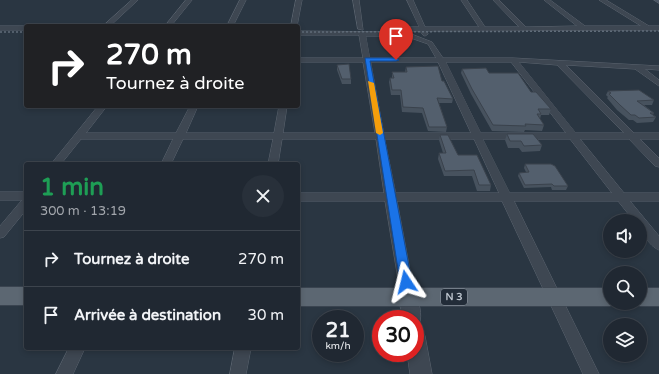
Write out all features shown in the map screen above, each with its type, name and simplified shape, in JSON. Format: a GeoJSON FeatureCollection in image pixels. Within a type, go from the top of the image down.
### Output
{"type":"FeatureCollection","features":[{"type":"Feature","properties":{"kind":"main road"},"geometry":{"type":"LineString","coordinates":[[0,296],[24,296]]}},
{"type":"Feature","properties":{"kind":"main road","name":"N 3"},"geometry":{"type":"LineString","coordinates":[[300,297],[410,308],[554,297],[603,297]]}},
{"type":"Feature","properties":{"kind":"main road"},"geometry":{"type":"LineString","coordinates":[[647,297],[659,297]]}},
{"type":"Feature","properties":{"kind":"street"},"geometry":{"type":"LineString","coordinates":[[108,24],[135,0]]}},
{"type":"Feature","properties":{"kind":"street"},"geometry":{"type":"LineString","coordinates":[[170,24],[189,0]]}},
{"type":"Feature","properties":{"kind":"street"},"geometry":{"type":"LineString","coordinates":[[231,24],[243,0]]}},
{"type":"Feature","properties":{"kind":"street"},"geometry":{"type":"LineString","coordinates":[[294,24],[299,0]]}},
{"type":"Feature","properties":{"kind":"street"},"geometry":{"type":"LineString","coordinates":[[356,0],[410,308]]}},
{"type":"Feature","properties":{"kind":"street"},"geometry":{"type":"LineString","coordinates":[[410,0],[430,44],[441,60],[591,374]]}},
{"type":"Feature","properties":{"kind":"street"},"geometry":{"type":"LineString","coordinates":[[464,0],[483,28]]}},
{"type":"Feature","properties":{"kind":"street"},"geometry":{"type":"LineString","coordinates":[[496,0],[524,28]]}},
{"type":"Feature","properties":{"kind":"street"},"geometry":{"type":"LineString","coordinates":[[547,0],[583,28]]}},
{"type":"Feature","properties":{"kind":"street"},"geometry":{"type":"LineString","coordinates":[[602,0],[659,35]]}},
{"type":"Feature","properties":{"kind":"street"},"geometry":{"type":"LineString","coordinates":[[0,28],[24,28]]}},
{"type":"Feature","properties":{"kind":"street"},"geometry":{"type":"LineString","coordinates":[[300,33],[423,28],[659,28]]}},
{"type":"Feature","properties":{"kind":"street"},"geometry":{"type":"LineString","coordinates":[[300,29],[406,34],[430,44]]}},
{"type":"Feature","properties":{"kind":"street"},"geometry":{"type":"LineString","coordinates":[[300,60],[513,60],[659,68]]}},
{"type":"Feature","properties":{"kind":"street"},"geometry":{"type":"LineString","coordinates":[[513,60],[634,214]]}},
{"type":"Feature","properties":{"kind":"street"},"geometry":{"type":"LineString","coordinates":[[559,62],[659,164]]}},
{"type":"Feature","properties":{"kind":"street"},"geometry":{"type":"LineString","coordinates":[[638,68],[659,84]]}},
{"type":"Feature","properties":{"kind":"street"},"geometry":{"type":"LineString","coordinates":[[58,162],[101,108]]}},
{"type":"Feature","properties":{"kind":"street"},"geometry":{"type":"LineString","coordinates":[[167,162],[193,108]]}},
{"type":"Feature","properties":{"kind":"street"},"geometry":{"type":"LineString","coordinates":[[274,162],[283,108]]}},
{"type":"Feature","properties":{"kind":"street"},"geometry":{"type":"LineString","coordinates":[[79,136],[659,136]]}},
{"type":"Feature","properties":{"kind":"street"},"geometry":{"type":"LineString","coordinates":[[0,196],[24,196]]}},
{"type":"Feature","properties":{"kind":"street"},"geometry":{"type":"LineString","coordinates":[[300,197],[659,197]]}},
{"type":"Feature","properties":{"kind":"street"},"geometry":{"type":"LineString","coordinates":[[0,234],[24,204]]}},
{"type":"Feature","properties":{"kind":"street"},"geometry":{"type":"LineString","coordinates":[[647,230],[659,245]]}},
{"type":"Feature","properties":{"kind":"street"},"geometry":{"type":"LineString","coordinates":[[64,374],[76,350]]}},
{"type":"Feature","properties":{"kind":"street"},"geometry":{"type":"LineString","coordinates":[[238,374],[243,350]]}},
{"type":"Feature","properties":{"kind":"street"},"geometry":{"type":"LineString","coordinates":[[419,362],[421,374]]}},
{"type":"Feature","properties":{"kind":"building"},"geometry":{"type":"Polygon","coordinates":[[[349,64],[351,79],[342,79],[337,65],[349,64]]]}},
{"type":"Feature","properties":{"kind":"building"},"geometry":{"type":"Polygon","coordinates":[[[438,66],[442,81],[444,81],[453,99],[437,98],[447,127],[429,127],[423,108],[403,107],[401,90],[392,90],[390,78],[394,78],[392,72],[407,72],[406,67],[438,66]]]}},
{"type":"Feature","properties":{"kind":"building"},"geometry":{"type":"Polygon","coordinates":[[[486,68],[489,73],[518,73],[531,92],[536,92],[551,109],[538,109],[541,114],[537,114],[544,125],[493,125],[462,69],[486,68]]]}},
{"type":"Feature","properties":{"kind":"building"},"geometry":{"type":"Polygon","coordinates":[[[639,90],[654,100],[637,101],[654,113],[650,113],[656,117],[639,118],[635,115],[631,115],[609,94],[611,93],[608,91],[639,90]]]}},
{"type":"Feature","properties":{"kind":"building"},"geometry":{"type":"Polygon","coordinates":[[[507,134],[533,134],[542,145],[524,146],[521,141],[510,141],[507,134]]]}},
{"type":"Feature","properties":{"kind":"building"},"geometry":{"type":"Polygon","coordinates":[[[440,135],[448,135],[458,155],[477,155],[491,185],[479,185],[474,170],[445,171],[439,153],[446,153],[440,135]]]}},
{"type":"Feature","properties":{"kind":"building"},"geometry":{"type":"Polygon","coordinates":[[[525,164],[551,164],[555,166],[568,186],[554,186],[552,184],[525,185],[519,173],[529,172],[525,164]]]}},
{"type":"Feature","properties":{"kind":"railway"},"geometry":{"type":"LineString","coordinates":[[300,32],[659,31]]}},
{"type":"Feature","properties":{"kind":"railway"},"geometry":{"type":"LineString","coordinates":[[0,32],[24,32]]}},
{"type":"Feature","properties":{"kind":"slow traffic"},"geometry":{"type":"LineString","coordinates":[[371,83],[380,133]]}},
{"type":"Feature","properties":{"kind":"route"},"geometry":{"type":"LineString","coordinates":[[396,60],[367,60],[406,282]]}}]}
